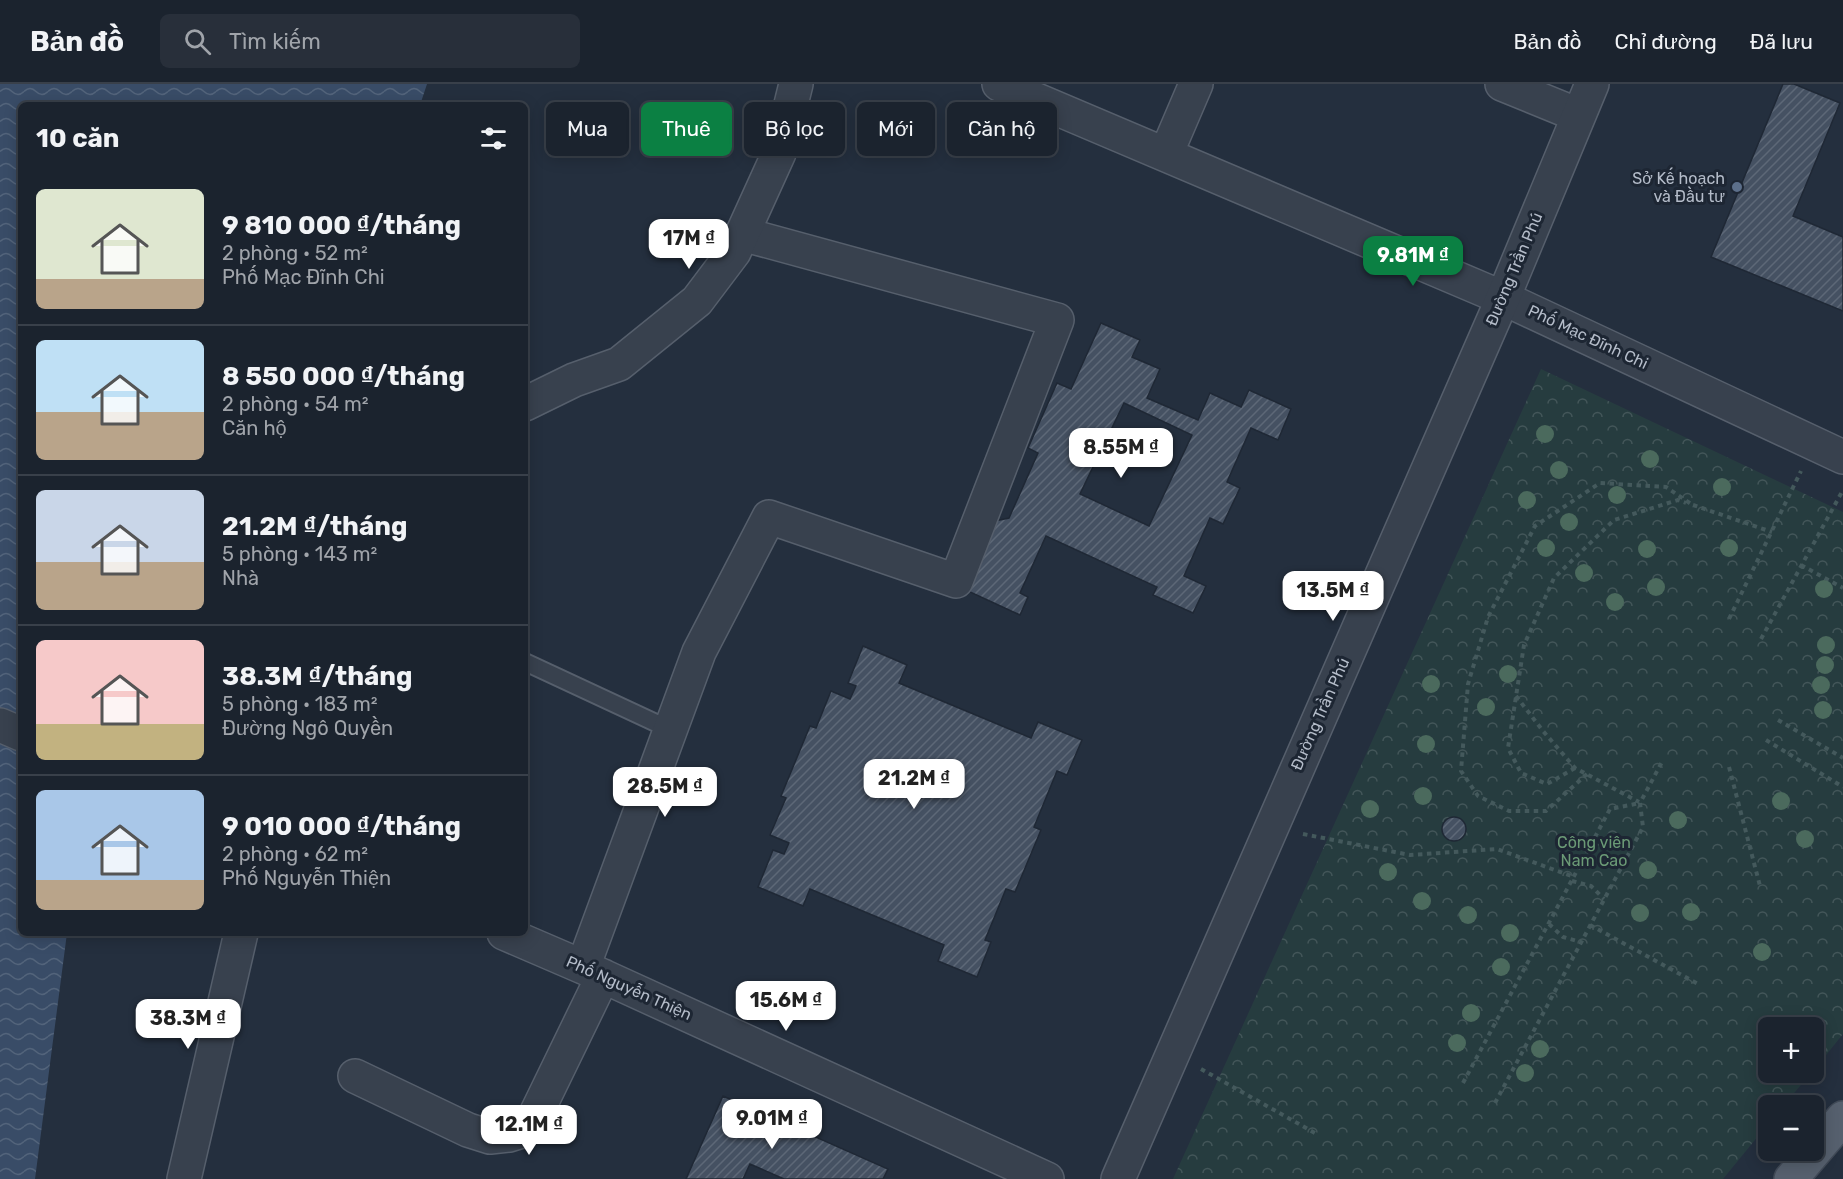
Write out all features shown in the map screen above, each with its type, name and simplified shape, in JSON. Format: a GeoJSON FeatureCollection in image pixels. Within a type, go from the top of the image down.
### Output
{"type":"FeatureCollection","features":[{"type":"Feature","properties":{"kind":"main road"},"geometry":{"type":"LineString","coordinates":[[1791,1179],[1843,1118]]}},
{"type":"Feature","properties":{"kind":"street"},"geometry":{"type":"LineString","coordinates":[[528,403],[574,380],[619,364],[697,301],[734,252],[779,153],[796,84]]}},
{"type":"Feature","properties":{"kind":"street","name":"Phố Mạc Đĩnh Chi"},"geometry":{"type":"LineString","coordinates":[[999,84],[1503,298],[1829,450]]}},
{"type":"Feature","properties":{"kind":"street"},"geometry":{"type":"LineString","coordinates":[[1166,154],[1196,84]]}},
{"type":"Feature","properties":{"kind":"street"},"geometry":{"type":"LineString","coordinates":[[1502,84],[1578,115]]}},
{"type":"Feature","properties":{"kind":"street","name":"Đường Trần Phú"},"geometry":{"type":"LineString","coordinates":[[1118,1179],[1503,298],[1592,84]]}},
{"type":"Feature","properties":{"kind":"street"},"geometry":{"type":"LineString","coordinates":[[355,1076],[468,1130],[490,1137],[525,1130],[536,1116],[593,971],[671,730],[699,652],[769,517],[956,581],[1057,320],[742,234]]}},
{"type":"Feature","properties":{"kind":"street"},"geometry":{"type":"LineString","coordinates":[[0,725],[18,733]]}},
{"type":"Feature","properties":{"kind":"street"},"geometry":{"type":"LineString","coordinates":[[184,1179],[240,936]]}},
{"type":"Feature","properties":{"kind":"street","name":"Phố Nguyễn Thiện"},"geometry":{"type":"LineString","coordinates":[[511,936],[593,971],[1047,1179]]}},
{"type":"Feature","properties":{"kind":"lane"},"geometry":{"type":"LineString","coordinates":[[528,663],[671,730]]}},
{"type":"Feature","properties":{"kind":"path"},"geometry":{"type":"LineString","coordinates":[[1729,619],[1772,532],[1829,450]]}},
{"type":"Feature","properties":{"kind":"path"},"geometry":{"type":"LineString","coordinates":[[1587,774],[1546,811],[1509,810],[1478,796],[1461,771],[1468,684],[1488,617],[1535,526],[1600,483],[1666,487],[1694,506]]}},
{"type":"Feature","properties":{"kind":"path"},"geometry":{"type":"LineString","coordinates":[[1761,639],[1843,490]]}},
{"type":"Feature","properties":{"kind":"path"},"geometry":{"type":"LineString","coordinates":[[1575,768],[1547,784],[1521,773],[1508,748],[1524,645],[1554,578],[1614,520],[1678,500],[1772,532]]}},
{"type":"Feature","properties":{"kind":"path"},"geometry":{"type":"LineString","coordinates":[[1802,565],[1843,588]]}},
{"type":"Feature","properties":{"kind":"path"},"geometry":{"type":"LineString","coordinates":[[1516,696],[1575,768],[1640,803]]}},
{"type":"Feature","properties":{"kind":"path"},"geometry":{"type":"LineString","coordinates":[[1778,720],[1843,758]]}},
{"type":"Feature","properties":{"kind":"path"},"geometry":{"type":"LineString","coordinates":[[1766,740],[1843,787]]}},
{"type":"Feature","properties":{"kind":"path"},"geometry":{"type":"LineString","coordinates":[[1495,1103],[1643,827],[1640,803],[1663,760]]}},
{"type":"Feature","properties":{"kind":"path"},"geometry":{"type":"LineString","coordinates":[[1729,767],[1760,886]]}},
{"type":"Feature","properties":{"kind":"path"},"geometry":{"type":"LineString","coordinates":[[1464,1083],[1610,809],[1640,803]]}},
{"type":"Feature","properties":{"kind":"path"},"geometry":{"type":"LineString","coordinates":[[1270,827],[1410,855],[1497,849],[1592,886],[1605,899]]}},
{"type":"Feature","properties":{"kind":"path"},"geometry":{"type":"LineString","coordinates":[[1549,924],[1563,937],[1581,942]]}},
{"type":"Feature","properties":{"kind":"path"},"geometry":{"type":"LineString","coordinates":[[1590,925],[1700,985]]}},
{"type":"Feature","properties":{"kind":"path"},"geometry":{"type":"LineString","coordinates":[[1173,1053],[1315,1133]]}},
{"type":"Feature","properties":{"kind":"green space","name":"Công viên Nam Cao"},"geometry":{"type":"Polygon","coordinates":[[[1541,369],[1843,512],[1843,1034],[1824,1058],[1824,1017],[1758,1017],[1758,1083],[1803,1083],[1792,1095],[1758,1095],[1758,1136],[1723,1179],[1173,1179],[1541,369]]]}},
{"type":"Feature","properties":{"kind":"water"},"geometry":{"type":"Polygon","coordinates":[[[0,84],[427,84],[421,102],[18,102],[18,936],[67,936],[35,1179],[0,1179],[0,84]]]}},
{"type":"Feature","properties":{"kind":"building"},"geometry":{"type":"Polygon","coordinates":[[[1783,84],[1794,84],[1840,103],[1793,216],[1843,237],[1843,311],[1711,257],[1783,84]]]}},
{"type":"Feature","properties":{"kind":"building"},"geometry":{"type":"Polygon","coordinates":[[[1101,323],[1140,340],[1132,357],[1160,369],[1147,398],[1198,420],[1210,393],[1241,407],[1249,390],[1291,409],[1278,440],[1251,428],[1227,482],[1240,488],[1223,524],[1210,518],[1184,576],[1206,586],[1193,613],[1153,595],[1157,587],[1046,536],[1020,593],[1028,597],[1020,615],[957,586],[985,523],[1009,518],[1038,453],[1028,448],[1057,383],[1071,389],[1101,323]],[[1124,403],[1080,494],[1149,526],[1192,435],[1124,403]]]}},
{"type":"Feature","properties":{"kind":"building"},"geometry":{"type":"Polygon","coordinates":[[[863,646],[907,665],[899,683],[1031,738],[1038,722],[1082,740],[1067,775],[1057,771],[1034,827],[1041,830],[1015,892],[1006,889],[985,940],[991,942],[977,977],[938,961],[944,945],[810,889],[803,906],[758,887],[773,850],[784,854],[789,843],[770,835],[786,798],[781,796],[810,726],[816,728],[831,691],[850,699],[856,686],[848,683],[863,646]]]}},
{"type":"Feature","properties":{"kind":"building"},"geometry":{"type":"Polygon","coordinates":[[[1449,817],[1459,817],[1466,824],[1466,834],[1459,841],[1449,841],[1442,834],[1442,824],[1449,817]]]}},
{"type":"Feature","properties":{"kind":"building"},"geometry":{"type":"Polygon","coordinates":[[[723,1096],[888,1169],[883,1179],[784,1179],[750,1164],[743,1179],[686,1179],[723,1096]]]}},
{"type":"Feature","properties":{"kind":"place","name":"Sở Kế hoạch và Đầu tư"},"geometry":{"type":"Point","coordinates":[1737,187]}}]}
